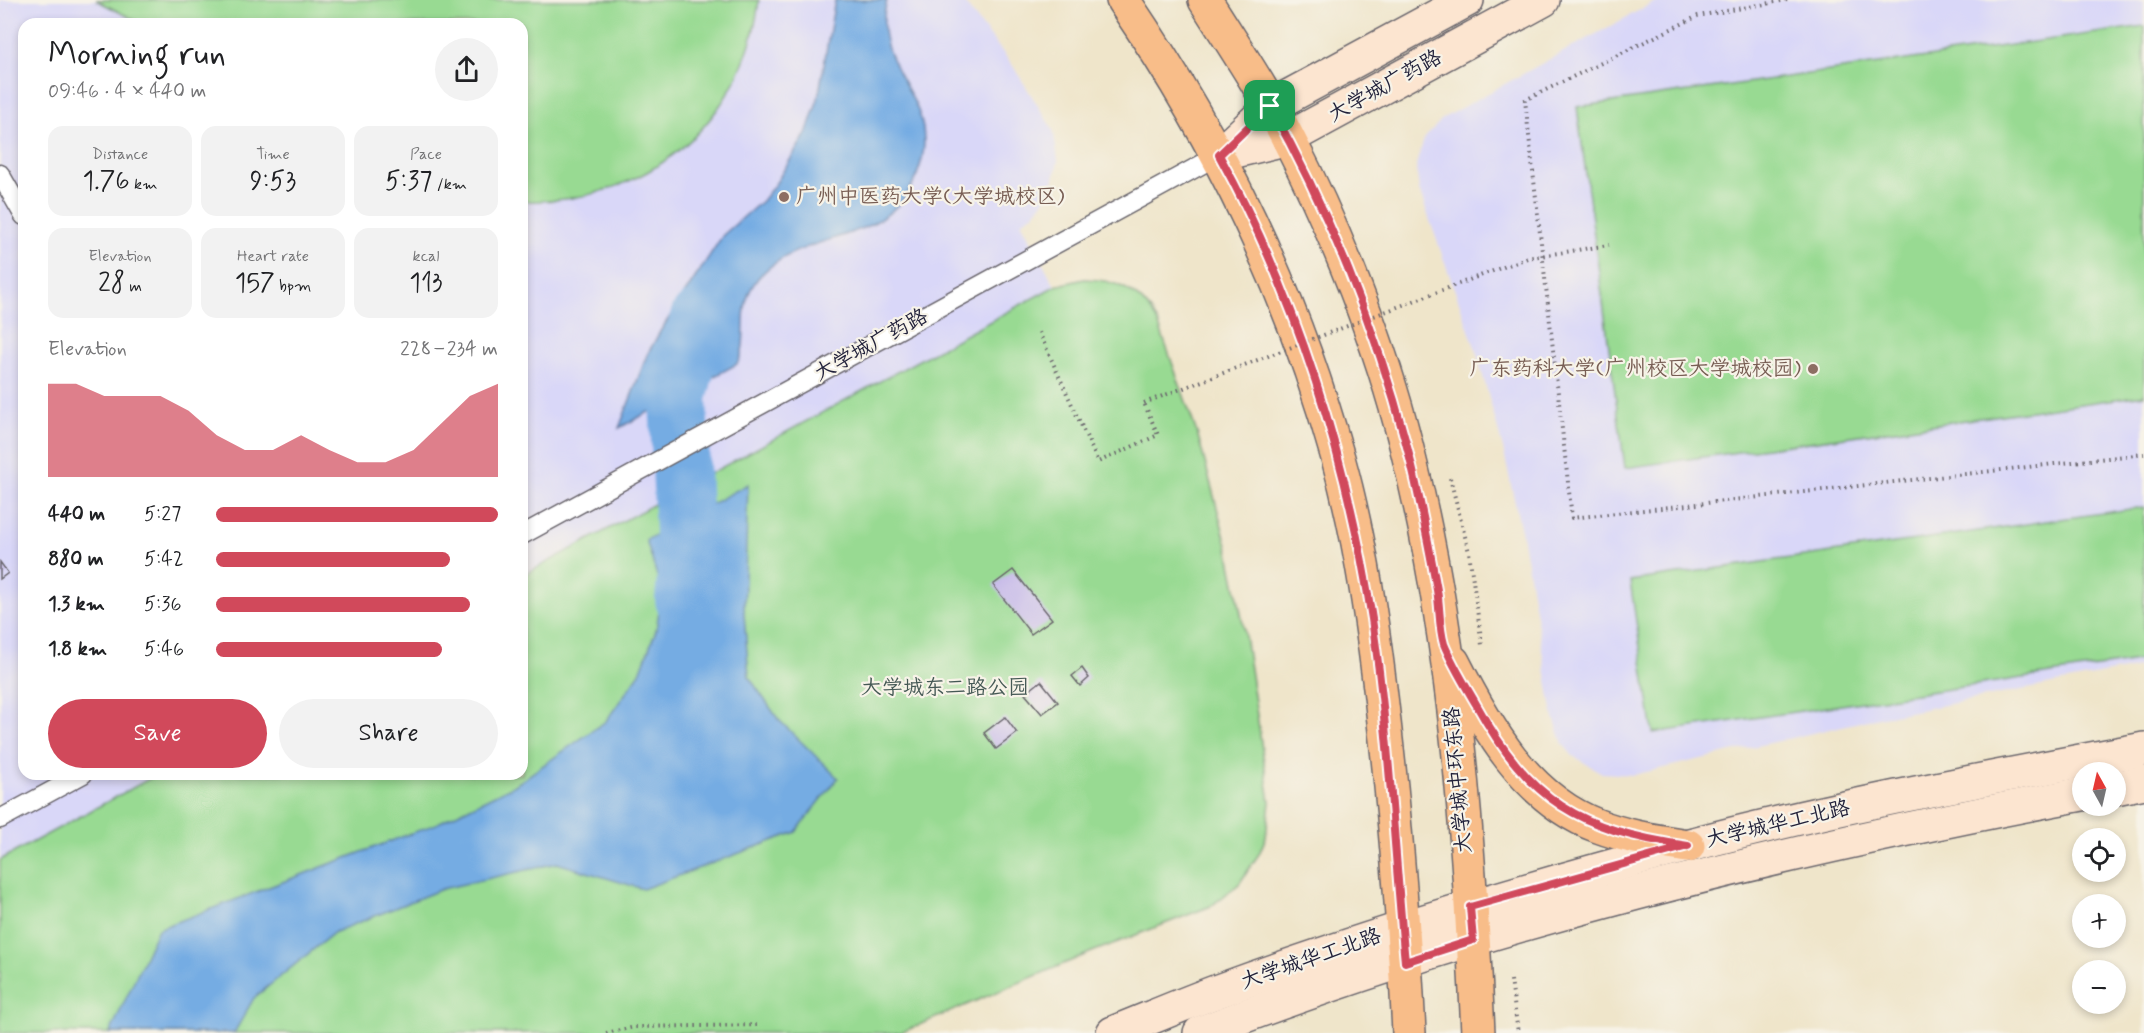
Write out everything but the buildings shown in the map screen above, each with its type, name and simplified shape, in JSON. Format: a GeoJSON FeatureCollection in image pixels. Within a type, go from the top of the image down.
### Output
{"type":"FeatureCollection","features":[{"type":"Feature","properties":{"kind":"main road"},"geometry":{"type":"LineString","coordinates":[[1123,0],[1219,155],[1259,238],[1290,313],[1323,407],[1341,471],[1372,620],[1388,756],[1403,928],[1409,1033]]}},
{"type":"Feature","properties":{"kind":"main road","name":"大学城中环东路"},"geometry":{"type":"LineString","coordinates":[[1205,0],[1289,138],[1347,271],[1406,442],[1431,560],[1444,642],[1473,940],[1478,1033]]}},
{"type":"Feature","properties":{"kind":"main road","name":"大学城广药路"},"geometry":{"type":"LineString","coordinates":[[1219,155],[1270,106],[1467,0]]}},
{"type":"Feature","properties":{"kind":"main road","name":"大学城广药路"},"geometry":{"type":"LineString","coordinates":[[1219,155],[1289,138],[1543,0]]}},
{"type":"Feature","properties":{"kind":"main road"},"geometry":{"type":"LineString","coordinates":[[1444,642],[1486,722],[1512,761],[1539,789],[1569,812],[1597,826],[1625,835],[1688,846]]}},
{"type":"Feature","properties":{"kind":"main road","name":"大学城华工北路"},"geometry":{"type":"LineString","coordinates":[[1113,1033],[1217,992],[1403,928],[1688,846],[1841,809],[2144,749]]}},
{"type":"Feature","properties":{"kind":"main road"},"geometry":{"type":"LineString","coordinates":[[2126,786],[2144,782]]}},
{"type":"Feature","properties":{"kind":"main road","name":"大学城华工北路"},"geometry":{"type":"LineString","coordinates":[[1200,1033],[1473,940],[1615,899],[1772,858],[2072,796]]}},
{"type":"Feature","properties":{"kind":"lane","name":"大学城广药路"},"geometry":{"type":"LineString","coordinates":[[528,532],[1219,155]]}},
{"type":"Feature","properties":{"kind":"lane"},"geometry":{"type":"LineString","coordinates":[[0,174],[18,206]]}},
{"type":"Feature","properties":{"kind":"lane"},"geometry":{"type":"LineString","coordinates":[[0,819],[72,780]]}},
{"type":"Feature","properties":{"kind":"path"},"geometry":{"type":"LineString","coordinates":[[1787,0],[1698,16],[1526,100],[1572,518],[2144,454]]}},
{"type":"Feature","properties":{"kind":"path"},"geometry":{"type":"LineString","coordinates":[[1039,332],[1098,462],[1158,435],[1144,403],[1527,258],[1609,245]]}},
{"type":"Feature","properties":{"kind":"path"},"geometry":{"type":"LineString","coordinates":[[606,1033],[635,1027],[761,1025]]}},
{"type":"Feature","properties":{"kind":"shaded area","name":"广州中医药大学(大学城校区)"},"geometry":{"type":"Polygon","coordinates":[[[0,0],[962,0],[1011,63],[1053,130],[1058,161],[1051,191],[1034,214],[1021,222],[1055,286],[528,573],[528,18],[18,18],[18,780],[147,780],[0,860],[0,0]]]}},
{"type":"Feature","properties":{"kind":"shaded area","name":"广东药科大学(广州校区大学城校园)"},"geometry":{"type":"Polygon","coordinates":[[[1658,0],[2144,0],[2144,666],[1868,720],[1633,775],[1602,773],[1573,756],[1563,744],[1553,715],[1523,540],[1503,448],[1475,347],[1419,190],[1416,165],[1424,139],[1443,118],[1658,0]]]}},
{"type":"Feature","properties":{"kind":"green space"},"geometry":{"type":"Polygon","coordinates":[[[96,0],[759,0],[750,44],[733,84],[710,119],[681,148],[647,172],[609,189],[567,199],[528,201],[528,18],[130,18],[96,0]]]}},
{"type":"Feature","properties":{"kind":"green space"},"geometry":{"type":"Polygon","coordinates":[[[2144,26],[2144,395],[1625,468],[1577,107],[2144,26]]]}},
{"type":"Feature","properties":{"kind":"green space","name":"大学城东二路公园"},"geometry":{"type":"Polygon","coordinates":[[[1084,279],[1107,281],[1135,295],[1157,320],[1198,436],[1229,553],[1244,629],[1270,802],[1266,837],[1259,854],[1239,884],[1211,906],[1092,952],[900,1033],[0,1033],[0,860],[147,780],[528,780],[528,573],[1055,286],[1084,279]]]}},
{"type":"Feature","properties":{"kind":"green space"},"geometry":{"type":"Polygon","coordinates":[[[2144,507],[2144,660],[1653,733],[1630,581],[2144,507]]]}},
{"type":"Feature","properties":{"kind":"water"},"geometry":{"type":"Polygon","coordinates":[[[835,0],[887,0],[884,23],[887,44],[894,63],[913,98],[924,137],[922,159],[910,189],[894,209],[873,223],[801,249],[779,261],[759,277],[751,288],[747,300],[743,344],[737,364],[619,428],[647,355],[661,330],[723,235],[762,201],[776,183],[806,134],[818,99],[835,0]]]}},
{"type":"Feature","properties":{"kind":"water"},"geometry":{"type":"Polygon","coordinates":[[[748,484],[744,614],[749,677],[778,719],[838,778],[796,832],[643,889],[557,863],[442,889],[335,932],[254,998],[234,1033],[110,1033],[158,929],[436,824],[522,780],[528,780],[528,776],[606,721],[640,673],[656,630],[662,592],[646,540],[748,484]]]}},
{"type":"Feature","properties":{"kind":"waterway"},"geometry":{"type":"LineString","coordinates":[[684,599],[686,579],[678,397],[699,318]]}},
{"type":"Feature","properties":{"kind":"place","name":"广州中医药大学(大学城校区)"},"geometry":{"type":"Point","coordinates":[784,197]}},
{"type":"Feature","properties":{"kind":"place","name":"广东药科大学(广州校区大学城校园)"},"geometry":{"type":"Point","coordinates":[1813,369]}},
{"type":"Feature","properties":{"kind":"route"},"geometry":{"type":"LineString","coordinates":[[1270,106],[1289,138],[1359,301],[1406,442],[1431,560],[1444,642],[1483,717],[1512,761],[1539,789],[1569,812],[1597,826],[1625,835],[1688,846],[1470,907],[1473,940],[1405,962],[1391,790],[1372,620],[1339,460],[1323,407],[1278,281],[1219,155],[1270,106]]}}]}
